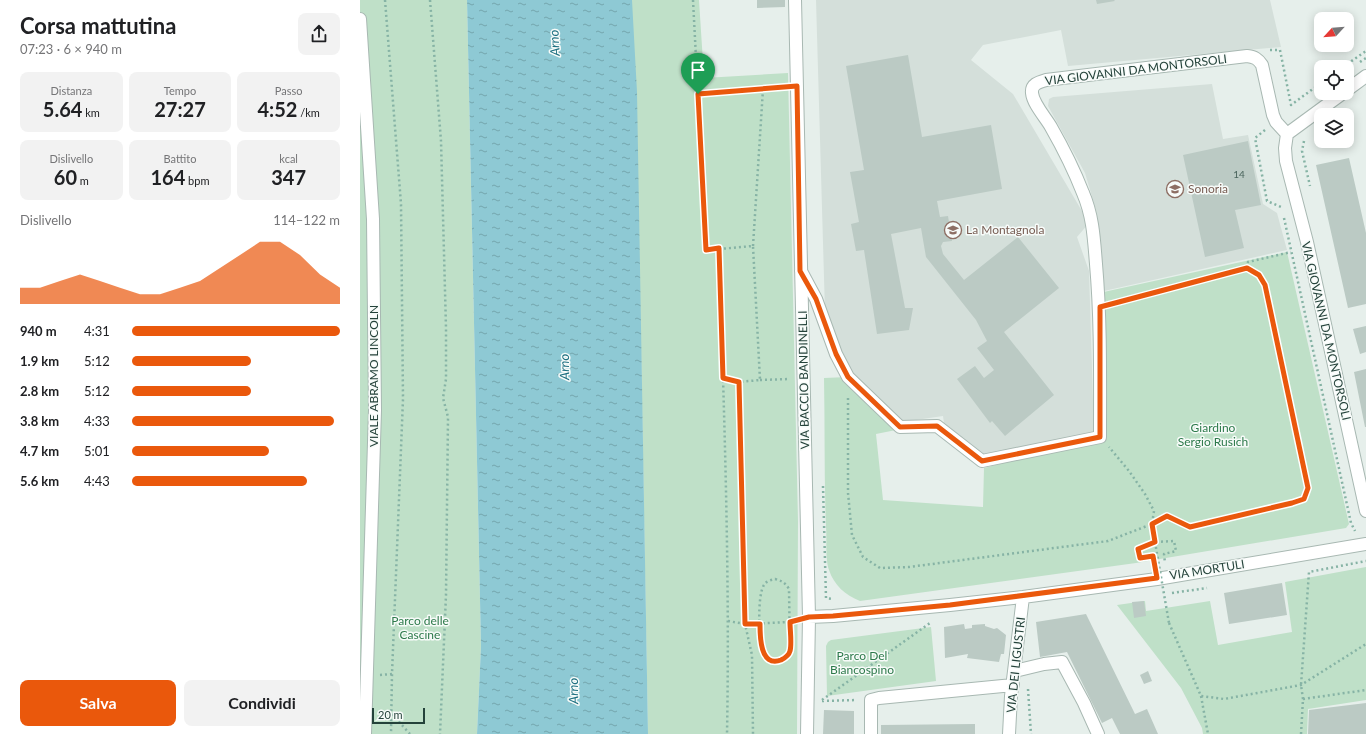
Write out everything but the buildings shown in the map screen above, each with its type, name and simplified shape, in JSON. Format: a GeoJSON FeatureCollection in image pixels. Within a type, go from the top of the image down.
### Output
{"type":"FeatureCollection","features":[{"type":"Feature","properties":{"kind":"street","name":"VIA BACCIO BANDINELLI"},"geometry":{"type":"LineString","coordinates":[[795,0],[809,617],[807,734]]}},
{"type":"Feature","properties":{"kind":"street","name":"VIALE ABRAMO LINCOLN"},"geometry":{"type":"LineString","coordinates":[[360,19],[372,220],[375,410],[364,675],[365,734]]}},
{"type":"Feature","properties":{"kind":"street","name":"VIA GIOVANNI DA MONTORSOLI"},"geometry":{"type":"LineString","coordinates":[[1100,437],[1100,307],[1094,235],[1089,206],[1051,126],[1034,99],[1032,92],[1034,85],[1038,82],[1046,80],[1247,56],[1254,57],[1259,60],[1262,65],[1274,118],[1287,134],[1285,148],[1286,161],[1307,242],[1363,480],[1366,511]]}},
{"type":"Feature","properties":{"kind":"street"},"geometry":{"type":"LineString","coordinates":[[1354,85],[1366,76]]}},
{"type":"Feature","properties":{"kind":"street"},"geometry":{"type":"LineString","coordinates":[[1287,134],[1333,100]]}},
{"type":"Feature","properties":{"kind":"street"},"geometry":{"type":"LineString","coordinates":[[800,271],[816,299],[836,354],[848,377],[900,427],[937,426],[982,461],[1100,437]]}},
{"type":"Feature","properties":{"kind":"street","name":"VIA MORTULI"},"geometry":{"type":"LineString","coordinates":[[809,617],[833,616],[1023,597],[1162,578],[1366,544]]}},
{"type":"Feature","properties":{"kind":"street","name":"VIA DEI LIGUSTRI"},"geometry":{"type":"LineString","coordinates":[[1009,734],[1023,597]]}},
{"type":"Feature","properties":{"kind":"street"},"geometry":{"type":"LineString","coordinates":[[1015,671],[1027,667],[1062,662],[1084,703],[1098,734]]}},
{"type":"Feature","properties":{"kind":"street"},"geometry":{"type":"LineString","coordinates":[[871,734],[871,700],[1013,685]]}},
{"type":"Feature","properties":{"kind":"path"},"geometry":{"type":"LineString","coordinates":[[385,0],[402,220],[403,399],[391,734]]}},
{"type":"Feature","properties":{"kind":"path"},"geometry":{"type":"LineString","coordinates":[[430,0],[441,141],[446,328],[446,379],[443,398],[448,417],[446,595],[440,734]]}},
{"type":"Feature","properties":{"kind":"path"},"geometry":{"type":"LineString","coordinates":[[693,0],[706,250],[753,246]]}},
{"type":"Feature","properties":{"kind":"path"},"geometry":{"type":"LineString","coordinates":[[1353,60],[1366,51]]}},
{"type":"Feature","properties":{"kind":"path"},"geometry":{"type":"LineString","coordinates":[[698,94],[797,86]]}},
{"type":"Feature","properties":{"kind":"path"},"geometry":{"type":"LineString","coordinates":[[760,380],[753,246],[763,89]]}},
{"type":"Feature","properties":{"kind":"path"},"geometry":{"type":"LineString","coordinates":[[719,248],[729,640],[727,734]]}},
{"type":"Feature","properties":{"kind":"path"},"geometry":{"type":"LineString","coordinates":[[1247,268],[1248,262],[1291,252]]}},
{"type":"Feature","properties":{"kind":"path"},"geometry":{"type":"LineString","coordinates":[[848,377],[848,493],[852,535],[863,557],[880,568],[909,567],[1108,541],[1152,524],[1167,516],[1190,527],[1304,499],[1308,488],[1265,285],[1259,275],[1247,268],[1100,307]]}},
{"type":"Feature","properties":{"kind":"path"},"geometry":{"type":"LineString","coordinates":[[723,378],[739,382],[796,379]]}},
{"type":"Feature","properties":{"kind":"path"},"geometry":{"type":"LineString","coordinates":[[739,382],[745,624],[752,655],[753,734]]}},
{"type":"Feature","properties":{"kind":"path"},"geometry":{"type":"LineString","coordinates":[[1100,437],[1129,471],[1146,494],[1154,512],[1152,524],[1169,623],[1201,696],[1208,734]]}},
{"type":"Feature","properties":{"kind":"path"},"geometry":{"type":"LineString","coordinates":[[1174,541],[1176,551],[1164,554],[1162,578],[1153,556],[1140,558],[1138,549],[1155,542],[1174,541]]}},
{"type":"Feature","properties":{"kind":"path"},"geometry":{"type":"LineString","coordinates":[[1301,734],[1303,699],[1301,685],[1309,572],[1366,561]]}},
{"type":"Feature","properties":{"kind":"path"},"geometry":{"type":"LineString","coordinates":[[775,579],[783,581],[787,584],[789,588],[790,622],[790,651],[786,657],[773,661],[765,655],[761,645],[760,610],[762,591],[767,581],[775,579]]}},
{"type":"Feature","properties":{"kind":"path"},"geometry":{"type":"LineString","coordinates":[[871,700],[821,701],[934,620],[950,605]]}},
{"type":"Feature","properties":{"kind":"path"},"geometry":{"type":"LineString","coordinates":[[728,621],[745,624],[760,624],[790,622],[809,617]]}},
{"type":"Feature","properties":{"kind":"path"},"geometry":{"type":"LineString","coordinates":[[1201,696],[1224,698],[1301,685],[1366,644]]}},
{"type":"Feature","properties":{"kind":"path"},"geometry":{"type":"LineString","coordinates":[[1027,667],[1031,734]]}},
{"type":"Feature","properties":{"kind":"path"},"geometry":{"type":"LineString","coordinates":[[1303,699],[1366,690]]}},
{"type":"Feature","properties":{"kind":"path"},"geometry":{"type":"LineString","coordinates":[[391,713],[410,734]]}},
{"type":"Feature","properties":{"kind":"shaded area","name":"La Montagnola"},"geometry":{"type":"Polygon","coordinates":[[[816,0],[1270,0],[1281,47],[1068,66],[1061,30],[983,45],[971,60],[1013,94],[1089,223],[1077,237],[1089,271],[1094,433],[987,456],[944,423],[943,416],[902,422],[854,377],[839,350],[825,312],[816,0]]]}},
{"type":"Feature","properties":{"kind":"shaded area","name":"Sonoria"},"geometry":{"type":"Polygon","coordinates":[[[1212,84],[1223,139],[1248,135],[1263,204],[1277,213],[1287,250],[1104,291],[1096,210],[1085,173],[1048,106],[1049,99],[1053,97],[1212,84]]]}},
{"type":"Feature","properties":{"kind":"green space","name":"Parco delle Cascine"},"geometry":{"type":"Polygon","coordinates":[[[360,0],[467,0],[481,646],[477,734],[360,734],[360,0]]]}},
{"type":"Feature","properties":{"kind":"green space"},"geometry":{"type":"Polygon","coordinates":[[[630,0],[699,0],[704,78],[788,73],[798,521],[797,734],[648,734],[641,350],[630,0]]]}},
{"type":"Feature","properties":{"kind":"green space","name":"Giardino Sergio Rusich"},"geometry":{"type":"Polygon","coordinates":[[[1287,252],[1349,524],[1346,528],[1136,563],[860,601],[845,593],[837,585],[829,570],[827,555],[824,378],[848,377],[901,429],[876,434],[883,500],[983,507],[984,468],[1101,438],[1099,293],[1287,252]]]}},
{"type":"Feature","properties":{"kind":"green space"},"geometry":{"type":"Polygon","coordinates":[[[1366,567],[1366,700],[1308,709],[1307,734],[1203,734],[1202,728],[1181,688],[1117,605],[1145,601],[1146,611],[1210,601],[1218,645],[1292,632],[1285,582],[1366,567]]]}},
{"type":"Feature","properties":{"kind":"green space","name":"Parco Del Biancospino"},"geometry":{"type":"Polygon","coordinates":[[[931,627],[936,681],[827,696],[826,646],[831,640],[931,627]]]}},
{"type":"Feature","properties":{"kind":"water","name":"Arno"},"geometry":{"type":"Polygon","coordinates":[[[467,0],[632,0],[637,92],[648,734],[477,734],[481,646],[467,0]]]}},
{"type":"Feature","properties":{"kind":"place","name":"Sonoria"},"geometry":{"type":"Point","coordinates":[1175,189]}},
{"type":"Feature","properties":{"kind":"place","name":"La Montagnola"},"geometry":{"type":"Point","coordinates":[953,230]}},
{"type":"Feature","properties":{"kind":"route"},"geometry":{"type":"LineString","coordinates":[[797,86],[800,271],[816,299],[836,354],[848,377],[900,427],[937,426],[982,461],[1100,437],[1100,307],[1247,268],[1259,275],[1265,285],[1308,488],[1304,499],[1190,527],[1167,516],[1152,524],[1155,542],[1138,549],[1140,558],[1153,556],[1157,578],[1023,597],[833,616],[809,617],[790,622],[790,651],[786,657],[773,661],[768,659],[761,645],[760,624],[745,624],[739,382],[723,378],[719,248],[706,250],[698,94],[797,86]]}}]}
